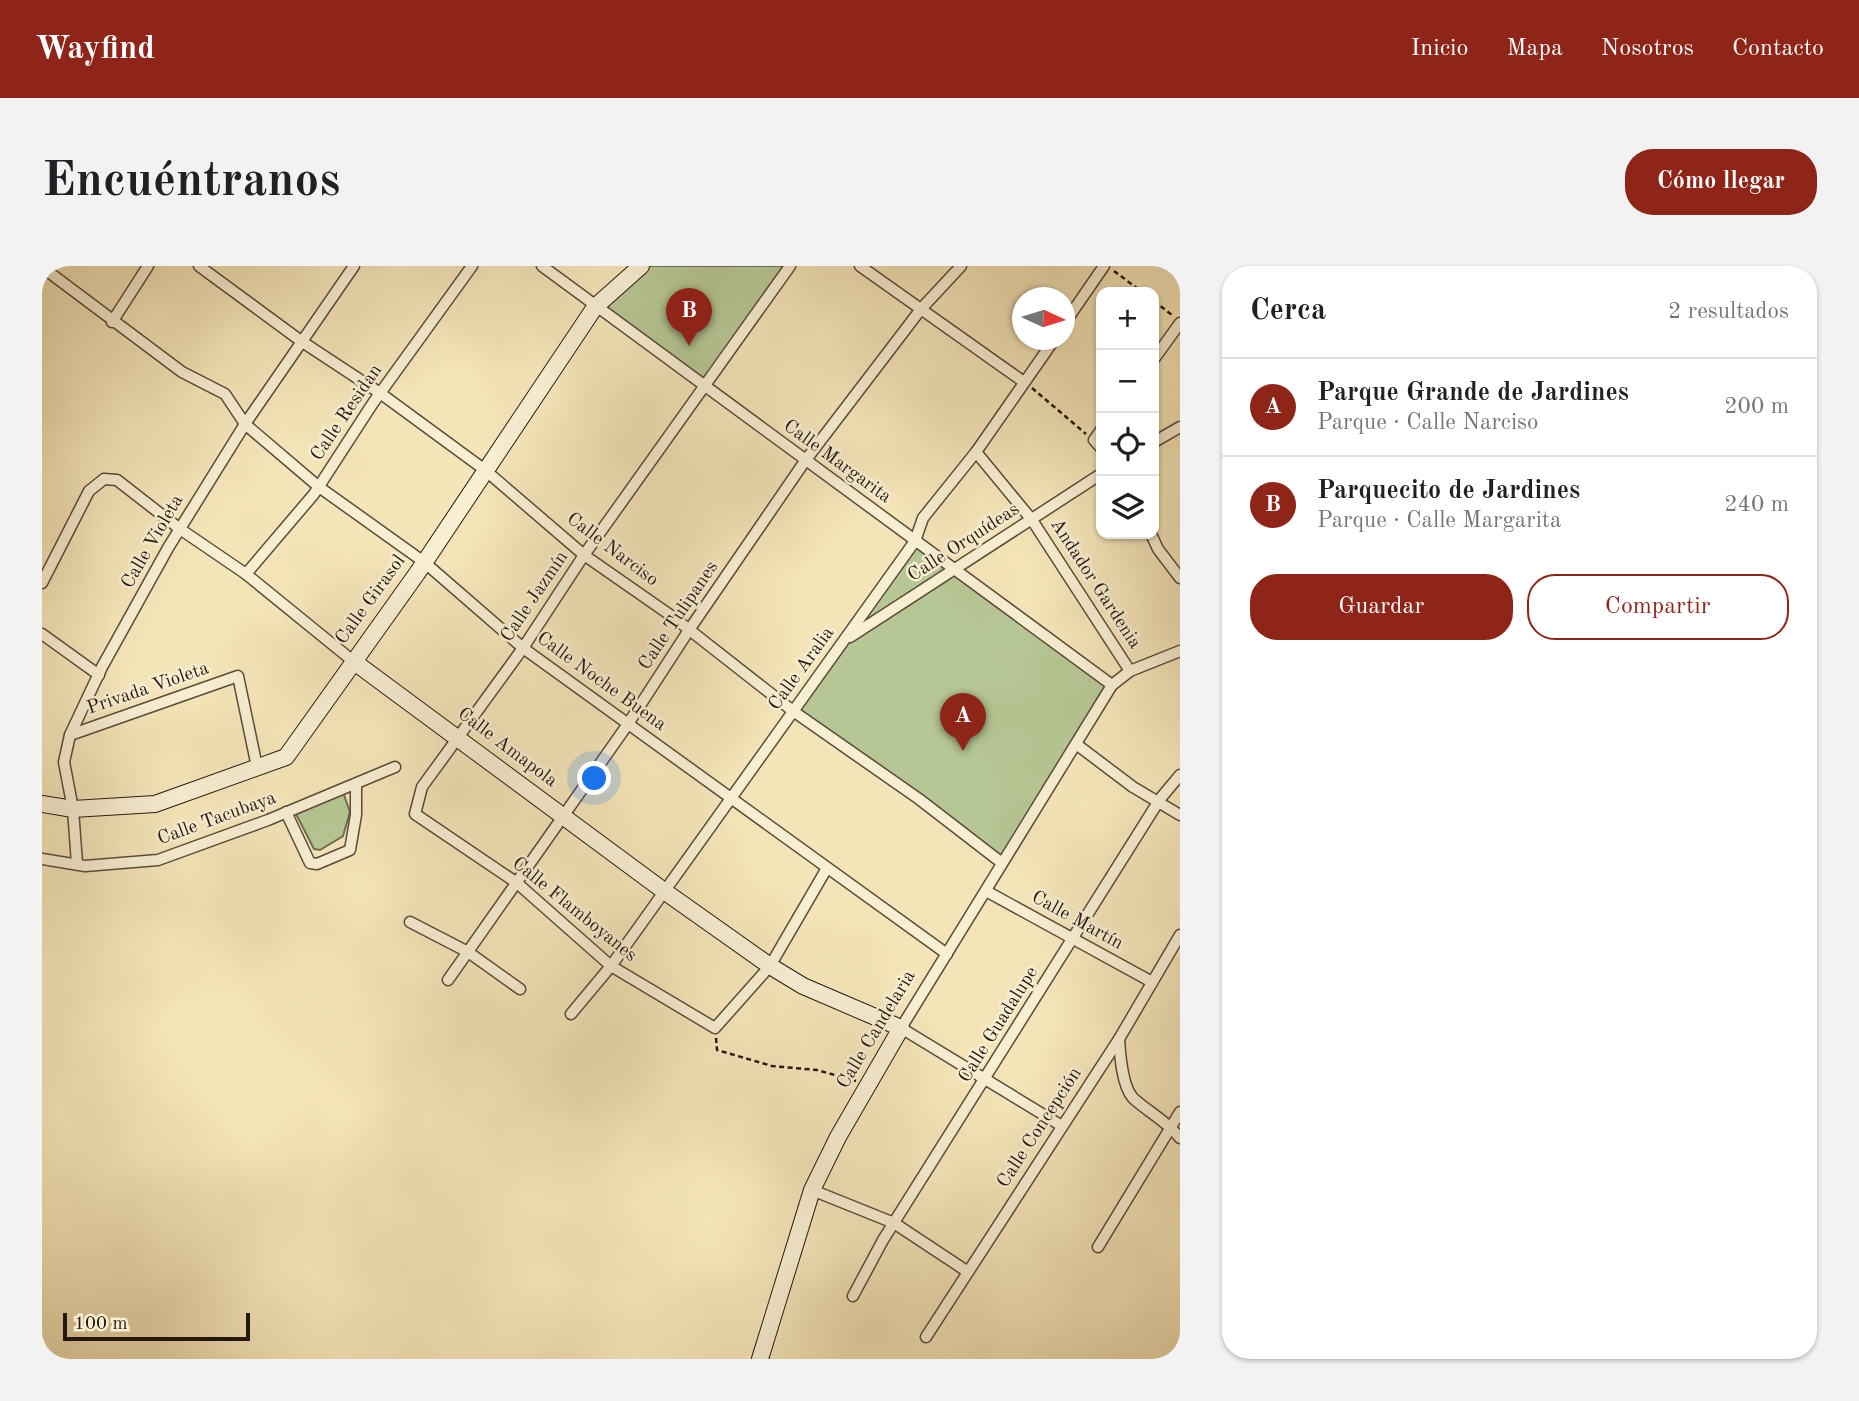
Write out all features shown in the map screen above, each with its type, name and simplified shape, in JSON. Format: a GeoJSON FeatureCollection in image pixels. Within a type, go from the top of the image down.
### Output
{"type":"FeatureCollection","features":[{"type":"Feature","properties":{"kind":"street"},"geometry":{"type":"LineString","coordinates":[[112,322],[148,266]]}},
{"type":"Feature","properties":{"kind":"street","name":"Calle Narciso"},"geometry":{"type":"LineString","coordinates":[[199,266],[300,341],[380,393],[485,470],[584,555],[689,630],[793,711],[919,799],[1002,863]]}},
{"type":"Feature","properties":{"kind":"street","name":"Calle Residan"},"geometry":{"type":"LineString","coordinates":[[246,574],[319,487],[380,393],[472,266]]}},
{"type":"Feature","properties":{"kind":"street","name":"Calle Margarita"},"geometry":{"type":"LineString","coordinates":[[542,266],[1112,685]]}},
{"type":"Feature","properties":{"kind":"street","name":"Calle Girasol"},"geometry":{"type":"LineString","coordinates":[[42,804],[73,809],[155,804],[286,757],[424,562],[595,307],[641,266]]}},
{"type":"Feature","properties":{"kind":"street","name":"Calle Jazmín"},"geometry":{"type":"LineString","coordinates":[[415,814],[422,787],[523,648],[584,555],[790,266]]}},
{"type":"Feature","properties":{"kind":"street"},"geometry":{"type":"LineString","coordinates":[[860,266],[1024,382]]}},
{"type":"Feature","properties":{"kind":"street","name":"Calle Tulipanes"},"geometry":{"type":"LineString","coordinates":[[448,981],[628,724],[805,461],[921,310],[961,266]]}},
{"type":"Feature","properties":{"kind":"street"},"geometry":{"type":"LineString","coordinates":[[1075,310],[1106,266]]}},
{"type":"Feature","properties":{"kind":"street","name":"Calle Noche Buena"},"geometry":{"type":"LineString","coordinates":[[42,267],[181,372],[225,394],[245,424],[319,487],[424,562],[523,648],[947,954]]}},
{"type":"Feature","properties":{"kind":"street","name":"Calle Violeta"},"geometry":{"type":"LineString","coordinates":[[77,864],[73,809],[64,762],[70,735],[99,675],[180,529],[245,424],[348,268]]}},
{"type":"Feature","properties":{"kind":"street"},"geometry":{"type":"LineString","coordinates":[[1159,352],[1180,322]]}},
{"type":"Feature","properties":{"kind":"street","name":"Calle Aralia"},"geometry":{"type":"LineString","coordinates":[[571,1014],[611,966],[915,541],[923,517],[976,452],[1047,350]]}},
{"type":"Feature","properties":{"kind":"street"},"geometry":{"type":"LineString","coordinates":[[1159,440],[1180,427]]}},
{"type":"Feature","properties":{"kind":"street","name":"Andador Gardenia"},"geometry":{"type":"LineString","coordinates":[[976,452],[1032,520],[1130,671]]}},
{"type":"Feature","properties":{"kind":"street","name":"Calle Orquídeas"},"geometry":{"type":"LineString","coordinates":[[844,640],[1098,476]]}},
{"type":"Feature","properties":{"kind":"street","name":"Calle Amapola"},"geometry":{"type":"LineString","coordinates":[[42,583],[89,491],[104,479],[117,480],[180,529],[246,574],[352,661],[770,966],[803,986],[901,1028]]}},
{"type":"Feature","properties":{"kind":"street"},"geometry":{"type":"LineString","coordinates":[[1153,539],[1180,578]]}},
{"type":"Feature","properties":{"kind":"street"},"geometry":{"type":"LineString","coordinates":[[42,634],[99,675]]}},
{"type":"Feature","properties":{"kind":"street"},"geometry":{"type":"LineString","coordinates":[[1112,685],[1130,671],[1180,651]]}},
{"type":"Feature","properties":{"kind":"street","name":"Privada Violeta"},"geometry":{"type":"LineString","coordinates":[[70,735],[238,676],[257,767]]}},
{"type":"Feature","properties":{"kind":"street","name":"Calle Candelaria"},"geometry":{"type":"LineString","coordinates":[[760,1359],[812,1190],[838,1137],[901,1028],[1112,685]]}},
{"type":"Feature","properties":{"kind":"street"},"geometry":{"type":"LineString","coordinates":[[1076,744],[1133,787],[1180,815]]}},
{"type":"Feature","properties":{"kind":"street","name":"Calle Tacubaya"},"geometry":{"type":"LineString","coordinates":[[42,859],[77,864],[158,860],[395,767]]}},
{"type":"Feature","properties":{"kind":"street","name":"Calle Guadalupe"},"geometry":{"type":"LineString","coordinates":[[853,1296],[894,1223],[1158,802],[1180,775]]}},
{"type":"Feature","properties":{"kind":"street"},"geometry":{"type":"LineString","coordinates":[[286,812],[310,863],[317,864],[350,849],[356,815],[356,784]]}},
{"type":"Feature","properties":{"kind":"street","name":"Calle Flamboyanes"},"geometry":{"type":"LineString","coordinates":[[415,814],[517,883],[611,966],[715,1028]]}},
{"type":"Feature","properties":{"kind":"street"},"geometry":{"type":"LineString","coordinates":[[715,1028],[770,966],[828,868]]}},
{"type":"Feature","properties":{"kind":"street","name":"Calle Martín"},"geometry":{"type":"LineString","coordinates":[[986,891],[1152,982]]}},
{"type":"Feature","properties":{"kind":"street"},"geometry":{"type":"LineString","coordinates":[[410,922],[468,952],[520,989]]}},
{"type":"Feature","properties":{"kind":"street","name":"Calle Concepción"},"geometry":{"type":"LineString","coordinates":[[926,1337],[1119,1038],[1180,935]]}},
{"type":"Feature","properties":{"kind":"street"},"geometry":{"type":"LineString","coordinates":[[901,1028],[1062,1126]]}},
{"type":"Feature","properties":{"kind":"street"},"geometry":{"type":"LineString","coordinates":[[1119,1038],[1121,1066],[1131,1096],[1171,1127],[1180,1138]]}},
{"type":"Feature","properties":{"kind":"street"},"geometry":{"type":"LineString","coordinates":[[1098,1247],[1180,1112]]}},
{"type":"Feature","properties":{"kind":"street"},"geometry":{"type":"LineString","coordinates":[[812,1190],[894,1223],[968,1272]]}},
{"type":"Feature","properties":{"kind":"path"},"geometry":{"type":"LineString","coordinates":[[1106,266],[1135,287]]}},
{"type":"Feature","properties":{"kind":"path"},"geometry":{"type":"LineString","coordinates":[[1159,306],[1180,322]]}},
{"type":"Feature","properties":{"kind":"path"},"geometry":{"type":"LineString","coordinates":[[1024,382],[1096,442]]}},
{"type":"Feature","properties":{"kind":"path"},"geometry":{"type":"LineString","coordinates":[[715,1028],[717,1051],[772,1066],[817,1070],[868,1085]]}},
{"type":"Feature","properties":{"kind":"green space"},"geometry":{"type":"Polygon","coordinates":[[[641,266],[784,266],[703,386],[595,307],[641,266]]]}},
{"type":"Feature","properties":{"kind":"green space"},"geometry":{"type":"Polygon","coordinates":[[[915,541],[1112,685],[1002,863],[793,711],[915,541]]]}},
{"type":"Feature","properties":{"kind":"green space"},"geometry":{"type":"Polygon","coordinates":[[[343,792],[350,812],[343,836],[320,850],[314,849],[296,814],[343,792]]]}},
{"type":"Feature","properties":{"kind":"place","name":"Parquecito de Jardines"},"geometry":{"type":"Point","coordinates":[689,346]}},
{"type":"Feature","properties":{"kind":"place","name":"Parque Grande de Jardines"},"geometry":{"type":"Point","coordinates":[963,751]}}]}
